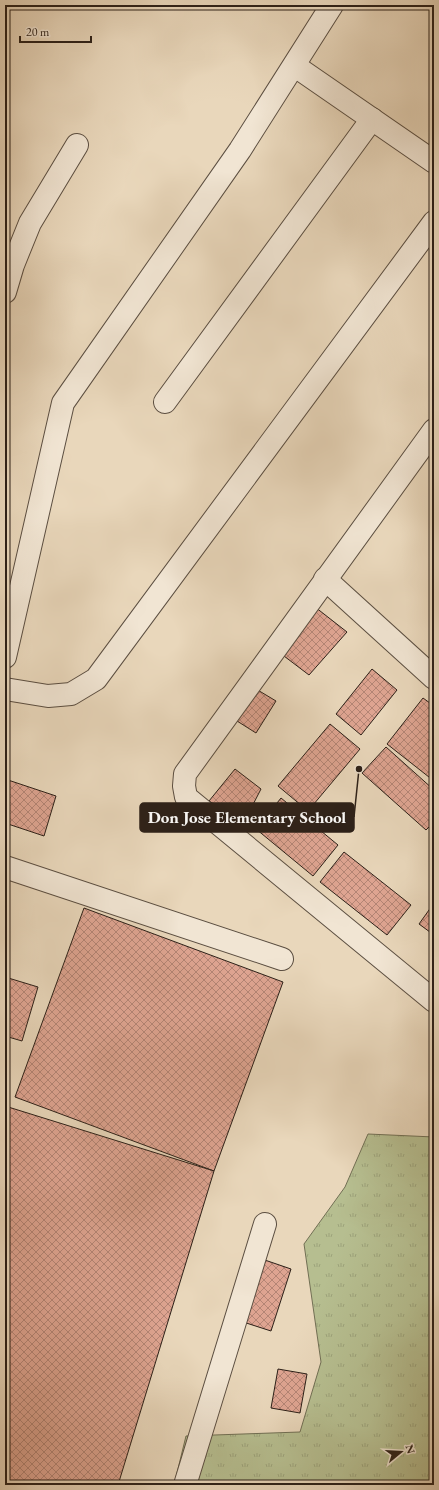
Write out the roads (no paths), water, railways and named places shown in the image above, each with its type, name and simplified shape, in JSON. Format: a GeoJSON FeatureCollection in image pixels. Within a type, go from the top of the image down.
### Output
{"type":"FeatureCollection","features":[{"type":"Feature","properties":{"kind":"street"},"geometry":{"type":"LineString","coordinates":[[5,656],[63,403],[240,150],[295,66],[332,5]]}},
{"type":"Feature","properties":{"kind":"street"},"geometry":{"type":"LineString","coordinates":[[295,66],[434,162]]}},
{"type":"Feature","properties":{"kind":"street"},"geometry":{"type":"LineString","coordinates":[[165,402],[372,119]]}},
{"type":"Feature","properties":{"kind":"street"},"geometry":{"type":"LineString","coordinates":[[5,292],[13,265],[30,223],[77,145]]}},
{"type":"Feature","properties":{"kind":"street"},"geometry":{"type":"LineString","coordinates":[[5,689],[48,696],[71,694],[96,679],[434,222]]}},
{"type":"Feature","properties":{"kind":"street"},"geometry":{"type":"LineString","coordinates":[[434,430],[185,774],[184,786],[186,797],[434,1001]]}},
{"type":"Feature","properties":{"kind":"street"},"geometry":{"type":"LineString","coordinates":[[325,579],[434,678]]}},
{"type":"Feature","properties":{"kind":"street"},"geometry":{"type":"LineString","coordinates":[[5,868],[282,959]]}},
{"type":"Feature","properties":{"kind":"street"},"geometry":{"type":"LineString","coordinates":[[185,1485],[265,1224]]}},
{"type":"Feature","properties":{"kind":"place","name":"Don Jose Elementary School"},"geometry":{"type":"Point","coordinates":[359,769]}}]}
